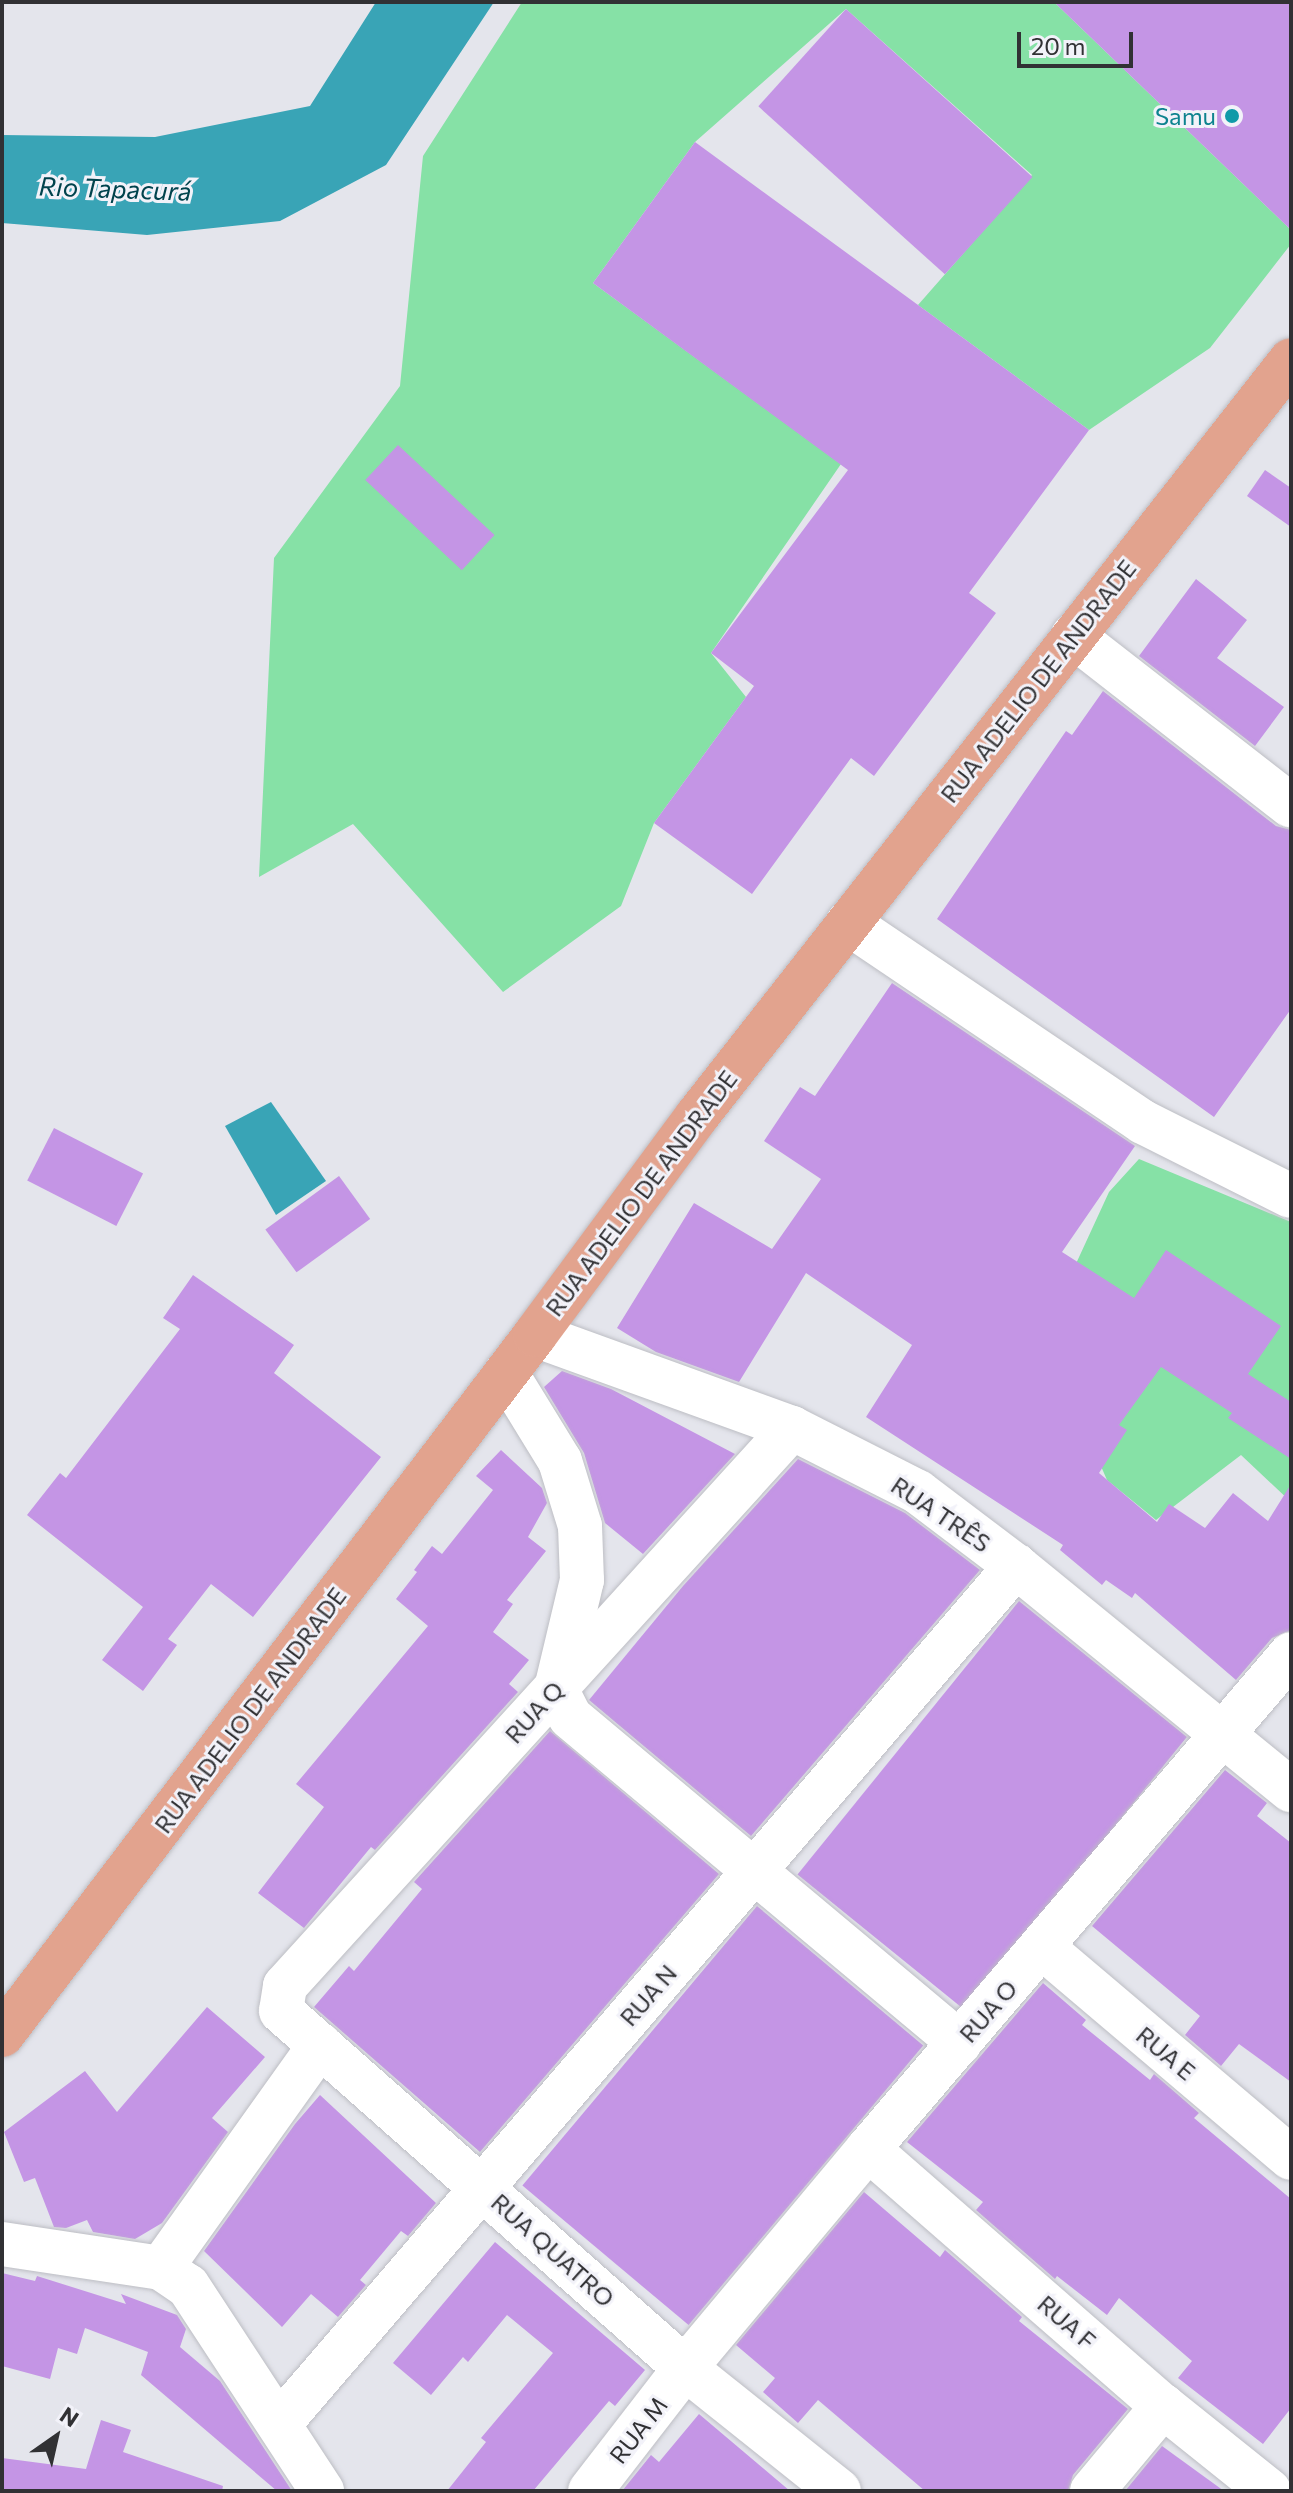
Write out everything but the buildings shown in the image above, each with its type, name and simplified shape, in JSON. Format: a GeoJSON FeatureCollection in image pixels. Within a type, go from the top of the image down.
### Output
{"type":"FeatureCollection","features":[{"type":"Feature","properties":{"kind":"main road","name":"RUA ADELIO DE ANDRADE"},"geometry":{"type":"LineString","coordinates":[[2,2035],[535,1335],[697,1116],[1291,360]]}},
{"type":"Feature","properties":{"kind":"street"},"geometry":{"type":"LineString","coordinates":[[1073,636],[1291,806]]}},
{"type":"Feature","properties":{"kind":"street"},"geometry":{"type":"LineString","coordinates":[[848,923],[1143,1122],[1291,1196]]}},
{"type":"Feature","properties":{"kind":"street","name":"RUA TRÊS"},"geometry":{"type":"LineString","coordinates":[[535,1335],[792,1428],[918,1492],[1016,1566],[1291,1790]]}},
{"type":"Feature","properties":{"kind":"street"},"geometry":{"type":"LineString","coordinates":[[506,1373],[560,1461],[580,1526],[582,1580],[556,1689],[570,1717],[960,2043]]}},
{"type":"Feature","properties":{"kind":"street","name":"RUA Q"},"geometry":{"type":"LineString","coordinates":[[281,1999],[285,1986],[792,1428]]}},
{"type":"Feature","properties":{"kind":"street","name":"RUA N"},"geometry":{"type":"LineString","coordinates":[[280,2423],[1016,1566]]}},
{"type":"Feature","properties":{"kind":"street","name":"RUA O"},"geometry":{"type":"LineString","coordinates":[[685,2368],[1291,1654]]}},
{"type":"Feature","properties":{"kind":"street","name":"RUA E"},"geometry":{"type":"LineString","coordinates":[[1042,1947],[1291,2158]]}},
{"type":"Feature","properties":{"kind":"street","name":"RUA QUATRO"},"geometry":{"type":"LineString","coordinates":[[281,1999],[281,2011],[685,2368],[839,2491]]}},
{"type":"Feature","properties":{"kind":"street"},"geometry":{"type":"LineString","coordinates":[[161,2268],[320,2045]]}},
{"type":"Feature","properties":{"kind":"street","name":"RUA F"},"geometry":{"type":"LineString","coordinates":[[868,2149],[1163,2406],[1269,2491]]}},
{"type":"Feature","properties":{"kind":"street"},"geometry":{"type":"LineString","coordinates":[[2,2244],[161,2268],[188,2286],[322,2491]]}},
{"type":"Feature","properties":{"kind":"street","name":"RUA M"},"geometry":{"type":"LineString","coordinates":[[590,2491],[685,2368]]}},
{"type":"Feature","properties":{"kind":"street"},"geometry":{"type":"LineString","coordinates":[[1092,2491],[1163,2406]]}},
{"type":"Feature","properties":{"kind":"green space"},"geometry":{"type":"Polygon","coordinates":[[[522,2],[1054,2],[1291,230],[1291,244],[1210,348],[1089,430],[918,305],[1032,175],[846,9],[695,142],[593,283],[841,464],[711,653],[746,697],[654,823],[621,906],[503,992],[353,824],[259,877],[274,558],[400,386],[423,156],[522,2]]]}},
{"type":"Feature","properties":{"kind":"green space"},"geometry":{"type":"Polygon","coordinates":[[[1139,1159],[1291,1222],[1291,1502],[1241,1455],[1156,1520],[1107,1480],[1038,1322],[1074,1268],[1109,1192],[1139,1159]]]}},
{"type":"Feature","properties":{"kind":"water","name":"Rio Tapacurá"},"geometry":{"type":"Polygon","coordinates":[[[376,2],[494,2],[386,165],[280,221],[147,235],[2,223],[2,135],[155,137],[310,106],[376,2]]]}},
{"type":"Feature","properties":{"kind":"water"},"geometry":{"type":"Polygon","coordinates":[[[271,1102],[326,1181],[276,1215],[225,1126],[271,1102]]]}},
{"type":"Feature","properties":{"kind":"place","name":"Samu"},"geometry":{"type":"Point","coordinates":[1232,116]}}]}
